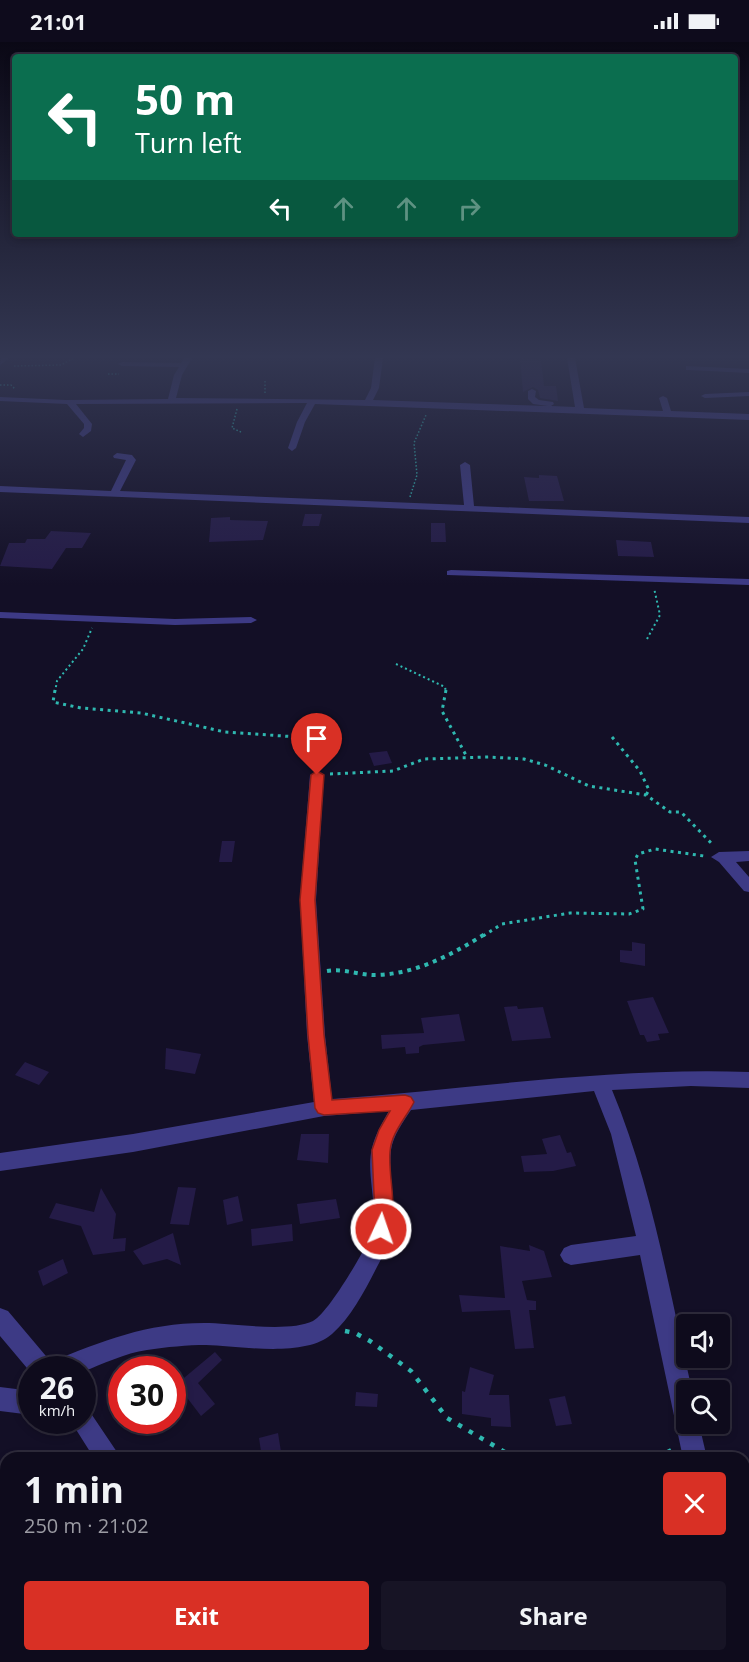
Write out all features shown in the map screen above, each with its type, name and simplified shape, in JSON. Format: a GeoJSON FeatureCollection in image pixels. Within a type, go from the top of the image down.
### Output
{"type":"FeatureCollection","features":[{"type":"Feature","properties":{"kind":"street"},"geometry":{"type":"LineString","coordinates":[[292,448],[297,434]]}},
{"type":"Feature","properties":{"kind":"street"},"geometry":{"type":"LineString","coordinates":[[114,494],[131,460],[129,457],[117,456]]}},
{"type":"Feature","properties":{"kind":"street"},"geometry":{"type":"LineString","coordinates":[[465,465],[467,499],[471,510]]}},
{"type":"Feature","properties":{"kind":"street"},"geometry":{"type":"LineString","coordinates":[[0,489],[749,520]]}},
{"type":"Feature","properties":{"kind":"street"},"geometry":{"type":"LineString","coordinates":[[451,573],[749,582]]}},
{"type":"Feature","properties":{"kind":"street"},"geometry":{"type":"LineString","coordinates":[[0,615],[95,621],[251,620]]}},
{"type":"Feature","properties":{"kind":"street"},"geometry":{"type":"LineString","coordinates":[[317,775],[308,900],[316,1035],[324,1108]]}},
{"type":"Feature","properties":{"kind":"street"},"geometry":{"type":"LineString","coordinates":[[722,857],[749,856]]}},
{"type":"Feature","properties":{"kind":"street"},"geometry":{"type":"LineString","coordinates":[[722,857],[749,887]]}},
{"type":"Feature","properties":{"kind":"street"},"geometry":{"type":"LineString","coordinates":[[0,1162],[133,1143],[324,1108],[600,1083],[692,1078],[749,1080]]}},
{"type":"Feature","properties":{"kind":"street"},"geometry":{"type":"LineString","coordinates":[[600,1083],[621,1134],[649,1244],[690,1435]]}},
{"type":"Feature","properties":{"kind":"street"},"geometry":{"type":"LineString","coordinates":[[94,1356],[122,1345],[146,1340],[204,1334],[250,1337],[293,1336],[314,1332],[323,1327],[341,1306],[379,1241],[384,1216],[381,1150],[388,1130],[405,1102]]}},
{"type":"Feature","properties":{"kind":"street"},"geometry":{"type":"LineString","coordinates":[[571,1255],[649,1244]]}},
{"type":"Feature","properties":{"kind":"street"},"geometry":{"type":"LineString","coordinates":[[0,1319],[31,1356]]}},
{"type":"Feature","properties":{"kind":"street"},"geometry":{"type":"LineString","coordinates":[[0,1399],[18,1401]]}},
{"type":"Feature","properties":{"kind":"street"},"geometry":{"type":"LineString","coordinates":[[92,1434],[105,1452]]}},
{"type":"Feature","properties":{"kind":"path"},"geometry":{"type":"LineString","coordinates":[[402,507],[413,490],[417,475],[414,451],[417,434]]}},
{"type":"Feature","properties":{"kind":"path"},"geometry":{"type":"LineString","coordinates":[[647,639],[659,622],[662,611],[650,578]]}},
{"type":"Feature","properties":{"kind":"path"},"geometry":{"type":"LineString","coordinates":[[95,621],[83,649],[57,681],[53,702],[81,708],[141,713],[225,732],[312,738],[318,747],[317,775],[388,771],[405,768],[415,761],[424,759],[467,757],[524,759],[545,765],[589,786],[646,795],[670,812],[681,812],[722,857]]}},
{"type":"Feature","properties":{"kind":"path"},"geometry":{"type":"LineString","coordinates":[[396,664],[445,687],[442,711],[467,757]]}},
{"type":"Feature","properties":{"kind":"path"},"geometry":{"type":"LineString","coordinates":[[612,737],[639,771],[649,790],[646,795]]}},
{"type":"Feature","properties":{"kind":"path"},"geometry":{"type":"LineString","coordinates":[[314,972],[339,969],[375,975],[403,972],[446,958],[497,926],[508,922],[570,913],[634,914],[641,911],[644,904],[635,860],[641,852],[655,849],[722,857]]}},
{"type":"Feature","properties":{"kind":"path"},"geometry":{"type":"LineString","coordinates":[[323,1327],[355,1333],[387,1352],[411,1371],[447,1418],[505,1452]]}},
{"type":"Feature","properties":{"kind":"path"},"geometry":{"type":"LineString","coordinates":[[667,1452],[690,1435]]}},
{"type":"Feature","properties":{"kind":"building"},"geometry":{"type":"Polygon","coordinates":[[[539,475],[557,476],[564,501],[529,501],[524,477],[539,478],[539,475]]]}},
{"type":"Feature","properties":{"kind":"building"},"geometry":{"type":"Polygon","coordinates":[[[305,514],[322,514],[319,526],[302,526],[305,514]]]}},
{"type":"Feature","properties":{"kind":"building"},"geometry":{"type":"Polygon","coordinates":[[[230,517],[230,520],[268,521],[263,540],[209,542],[211,518],[230,517]]]}},
{"type":"Feature","properties":{"kind":"building"},"geometry":{"type":"Polygon","coordinates":[[[431,523],[445,523],[446,542],[431,542],[431,523]]]}},
{"type":"Feature","properties":{"kind":"building"},"geometry":{"type":"Polygon","coordinates":[[[51,531],[91,533],[82,548],[66,548],[52,569],[0,566],[9,543],[25,543],[27,539],[45,539],[51,531]]]}},
{"type":"Feature","properties":{"kind":"building"},"geometry":{"type":"Polygon","coordinates":[[[616,540],[651,542],[654,557],[618,556],[616,540]]]}},
{"type":"Feature","properties":{"kind":"building"},"geometry":{"type":"Polygon","coordinates":[[[387,751],[392,763],[374,766],[369,753],[387,751]]]}},
{"type":"Feature","properties":{"kind":"building"},"geometry":{"type":"Polygon","coordinates":[[[222,841],[235,841],[232,862],[219,862],[222,841]]]}},
{"type":"Feature","properties":{"kind":"building"},"geometry":{"type":"Polygon","coordinates":[[[632,942],[645,944],[645,966],[620,962],[620,950],[632,951],[632,942]]]}},
{"type":"Feature","properties":{"kind":"building"},"geometry":{"type":"Polygon","coordinates":[[[653,997],[669,1033],[658,1034],[660,1040],[647,1042],[644,1035],[640,1035],[627,1001],[653,997]]]}},
{"type":"Feature","properties":{"kind":"building"},"geometry":{"type":"Polygon","coordinates":[[[517,1006],[518,1009],[543,1007],[551,1038],[512,1041],[504,1007],[517,1006]]]}},
{"type":"Feature","properties":{"kind":"building"},"geometry":{"type":"Polygon","coordinates":[[[459,1014],[465,1041],[423,1045],[419,1047],[419,1053],[406,1054],[405,1047],[382,1049],[381,1035],[424,1033],[421,1018],[459,1014]]]}},
{"type":"Feature","properties":{"kind":"building"},"geometry":{"type":"Polygon","coordinates":[[[166,1048],[201,1054],[195,1074],[165,1069],[166,1048]]]}},
{"type":"Feature","properties":{"kind":"building"},"geometry":{"type":"Polygon","coordinates":[[[25,1062],[49,1072],[39,1085],[15,1075],[25,1062]]]}},
{"type":"Feature","properties":{"kind":"building"},"geometry":{"type":"Polygon","coordinates":[[[301,1134],[329,1134],[328,1163],[297,1160],[301,1134]]]}},
{"type":"Feature","properties":{"kind":"building"},"geometry":{"type":"Polygon","coordinates":[[[560,1135],[567,1153],[571,1152],[576,1166],[553,1171],[524,1172],[521,1156],[547,1154],[542,1139],[560,1135]]]}},
{"type":"Feature","properties":{"kind":"building"},"geometry":{"type":"Polygon","coordinates":[[[178,1187],[196,1188],[189,1225],[170,1224],[178,1187]]]}},
{"type":"Feature","properties":{"kind":"building"},"geometry":{"type":"Polygon","coordinates":[[[101,1188],[116,1214],[113,1239],[126,1238],[125,1251],[93,1255],[81,1226],[49,1218],[56,1203],[94,1212],[101,1188]]]}},
{"type":"Feature","properties":{"kind":"building"},"geometry":{"type":"Polygon","coordinates":[[[238,1196],[243,1221],[227,1225],[223,1200],[238,1196]]]}},
{"type":"Feature","properties":{"kind":"building"},"geometry":{"type":"Polygon","coordinates":[[[336,1199],[340,1218],[300,1224],[297,1204],[336,1199]]]}},
{"type":"Feature","properties":{"kind":"building"},"geometry":{"type":"Polygon","coordinates":[[[292,1224],[293,1241],[252,1246],[251,1229],[292,1224]]]}},
{"type":"Feature","properties":{"kind":"building"},"geometry":{"type":"Polygon","coordinates":[[[173,1233],[181,1265],[167,1259],[143,1265],[133,1251],[173,1233]]]}},
{"type":"Feature","properties":{"kind":"building"},"geometry":{"type":"Polygon","coordinates":[[[529,1245],[544,1251],[552,1277],[522,1281],[527,1300],[536,1301],[536,1310],[529,1310],[534,1348],[515,1349],[510,1310],[462,1312],[459,1295],[505,1298],[500,1246],[530,1251],[529,1245]]]}},
{"type":"Feature","properties":{"kind":"building"},"geometry":{"type":"Polygon","coordinates":[[[63,1259],[68,1273],[43,1286],[38,1271],[63,1259]]]}},
{"type":"Feature","properties":{"kind":"building"},"geometry":{"type":"Polygon","coordinates":[[[215,1352],[222,1360],[198,1383],[215,1404],[201,1416],[186,1396],[186,1376],[215,1352]]]}},
{"type":"Feature","properties":{"kind":"building"},"geometry":{"type":"Polygon","coordinates":[[[470,1367],[494,1375],[489,1395],[509,1395],[511,1427],[491,1426],[491,1418],[462,1414],[462,1391],[465,1392],[470,1367]]]}},
{"type":"Feature","properties":{"kind":"building"},"geometry":{"type":"Polygon","coordinates":[[[356,1392],[378,1394],[377,1407],[355,1406],[356,1392]]]}},
{"type":"Feature","properties":{"kind":"building"},"geometry":{"type":"Polygon","coordinates":[[[565,1396],[572,1424],[556,1426],[549,1399],[565,1396]]]}},
{"type":"Feature","properties":{"kind":"building"},"geometry":{"type":"Polygon","coordinates":[[[278,1433],[281,1452],[261,1452],[259,1438],[278,1433]]]}},
{"type":"Feature","properties":{"kind":"route"},"geometry":{"type":"LineString","coordinates":[[317,775],[309,855],[308,900],[316,1035],[324,1108],[405,1102],[388,1130],[381,1150],[384,1216],[381,1229]]}}]}
